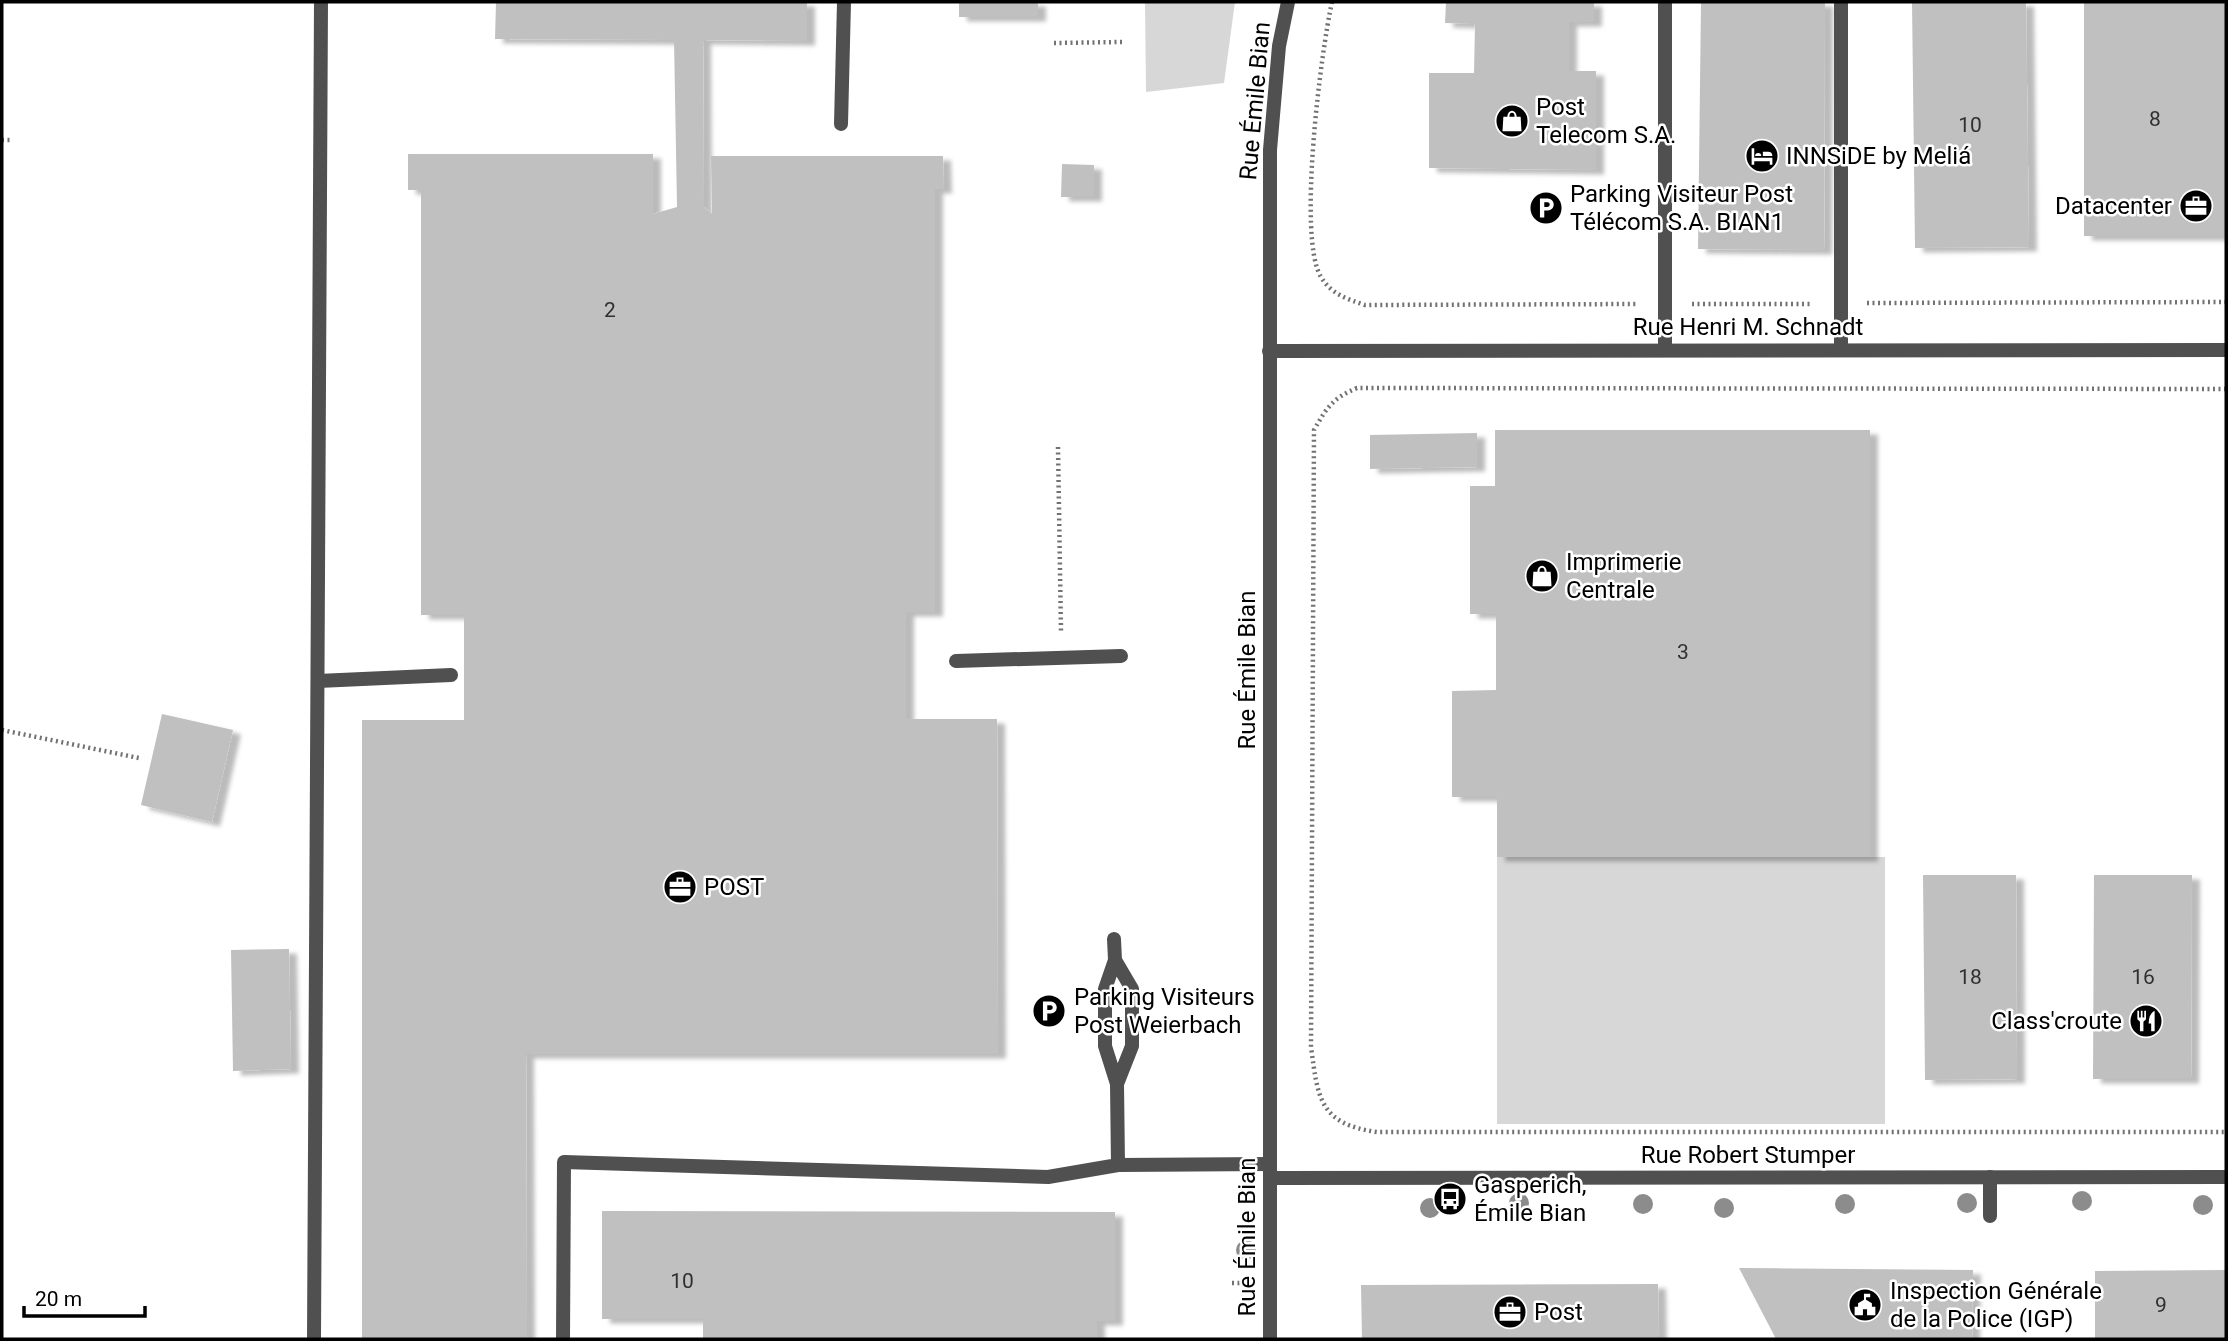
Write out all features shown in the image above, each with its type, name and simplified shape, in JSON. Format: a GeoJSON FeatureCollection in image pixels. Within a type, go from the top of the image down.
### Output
{"type":"FeatureCollection","features":[{"type":"Feature","properties":{"kind":"street"},"geometry":{"type":"LineString","coordinates":[[314,1339],[320,2]]}},
{"type":"Feature","properties":{"kind":"street"},"geometry":{"type":"LineString","coordinates":[[841,124],[844,2]]}},
{"type":"Feature","properties":{"kind":"street","name":"Rue Émile Bian"},"geometry":{"type":"LineString","coordinates":[[1270,1339],[1269,150],[1279,46],[1288,2]]}},
{"type":"Feature","properties":{"kind":"street"},"geometry":{"type":"LineString","coordinates":[[1665,2],[1665,350]]}},
{"type":"Feature","properties":{"kind":"street"},"geometry":{"type":"LineString","coordinates":[[1840,2],[1841,350]]}},
{"type":"Feature","properties":{"kind":"street","name":"Rue Henri M. Schnadt"},"geometry":{"type":"LineString","coordinates":[[1269,351],[2226,350]]}},
{"type":"Feature","properties":{"kind":"street"},"geometry":{"type":"LineString","coordinates":[[957,661],[1121,656]]}},
{"type":"Feature","properties":{"kind":"street"},"geometry":{"type":"LineString","coordinates":[[318,681],[451,675]]}},
{"type":"Feature","properties":{"kind":"street"},"geometry":{"type":"LineString","coordinates":[[1114,939],[1115,960],[1105,989],[1105,1046],[1117,1084],[1118,1165]]}},
{"type":"Feature","properties":{"kind":"street"},"geometry":{"type":"LineString","coordinates":[[1115,960],[1132,989],[1132,1046],[1117,1084]]}},
{"type":"Feature","properties":{"kind":"street","name":"Rue Robert Stumper"},"geometry":{"type":"LineString","coordinates":[[563,1339],[564,1162],[1048,1177],[1118,1165],[1270,1171],[2226,1177]]}},
{"type":"Feature","properties":{"kind":"street"},"geometry":{"type":"LineString","coordinates":[[1990,1177],[1990,1216]]}},
{"type":"Feature","properties":{"kind":"path"},"geometry":{"type":"LineString","coordinates":[[1054,43],[1123,42]]}},
{"type":"Feature","properties":{"kind":"path"},"geometry":{"type":"LineString","coordinates":[[2,140],[10,140]]}},
{"type":"Feature","properties":{"kind":"path"},"geometry":{"type":"LineString","coordinates":[[2226,388],[1357,388],[1337,397],[1314,430],[1311,1048],[1316,1080],[1324,1105],[1339,1121],[1357,1129],[1377,1132],[2226,1132]]}},
{"type":"Feature","properties":{"kind":"path"},"geometry":{"type":"LineString","coordinates":[[1058,447],[1062,657]]}},
{"type":"Feature","properties":{"kind":"path"},"geometry":{"type":"LineString","coordinates":[[2,730],[139,758]]}},
{"type":"Feature","properties":{"kind":"shaded area"},"geometry":{"type":"Polygon","coordinates":[[[1145,2],[1235,2],[1224,83],[1146,92],[1145,2]]]}},
{"type":"Feature","properties":{"kind":"shaded area"},"geometry":{"type":"Polygon","coordinates":[[[1497,857],[1885,857],[1885,1124],[1497,1124],[1497,857]]]}},
{"type":"Feature","properties":{"kind":"building","name":"POST"},"geometry":{"type":"Polygon","coordinates":[[[496,2],[807,2],[807,41],[703,40],[704,207],[712,214],[711,156],[943,156],[944,189],[935,189],[935,612],[906,612],[906,719],[997,719],[998,1054],[526,1054],[527,1339],[362,1339],[362,720],[464,720],[464,615],[421,615],[421,190],[408,190],[408,154],[653,154],[653,214],[677,207],[674,40],[495,39],[496,2]]]}},
{"type":"Feature","properties":{"kind":"building"},"geometry":{"type":"Polygon","coordinates":[[[959,2],[1038,2],[1038,17],[959,17],[959,2]]]}},
{"type":"Feature","properties":{"kind":"building","name":"Post Telecom S.A."},"geometry":{"type":"Polygon","coordinates":[[[1446,2],[1594,2],[1594,22],[1569,22],[1569,71],[1596,71],[1596,170],[1429,168],[1429,73],[1474,73],[1475,24],[1445,23],[1446,2]]]}},
{"type":"Feature","properties":{"kind":"building","name":"INNSiDE by Meliá"},"geometry":{"type":"Polygon","coordinates":[[[1701,2],[1825,2],[1824,250],[1698,249],[1701,2]]]}},
{"type":"Feature","properties":{"kind":"building"},"geometry":{"type":"Polygon","coordinates":[[[1912,2],[2026,2],[2029,247],[1915,248],[1912,2]]]}},
{"type":"Feature","properties":{"kind":"building"},"geometry":{"type":"Polygon","coordinates":[[[2084,2],[2226,2],[2226,236],[2084,236],[2084,2]]]}},
{"type":"Feature","properties":{"kind":"building"},"geometry":{"type":"Polygon","coordinates":[[[1062,164],[1094,165],[1094,197],[1061,197],[1062,164]]]}},
{"type":"Feature","properties":{"kind":"building"},"geometry":{"type":"Polygon","coordinates":[[[1495,430],[1870,430],[1870,857],[1497,857],[1497,797],[1452,797],[1452,691],[1496,690],[1496,614],[1470,614],[1470,486],[1495,486],[1495,430]]]}},
{"type":"Feature","properties":{"kind":"building"},"geometry":{"type":"Polygon","coordinates":[[[1477,433],[1477,467],[1370,469],[1370,435],[1477,433]]]}},
{"type":"Feature","properties":{"kind":"building"},"geometry":{"type":"Polygon","coordinates":[[[162,714],[233,730],[212,822],[141,805],[162,714]]]}},
{"type":"Feature","properties":{"kind":"building"},"geometry":{"type":"Polygon","coordinates":[[[1923,875],[2016,875],[2017,1079],[1925,1080],[1923,875]]]}},
{"type":"Feature","properties":{"kind":"building"},"geometry":{"type":"Polygon","coordinates":[[[2094,875],[2192,875],[2191,1079],[2093,1079],[2094,875]]]}},
{"type":"Feature","properties":{"kind":"building"},"geometry":{"type":"Polygon","coordinates":[[[289,949],[291,1069],[233,1071],[231,950],[289,949]]]}},
{"type":"Feature","properties":{"kind":"building"},"geometry":{"type":"Polygon","coordinates":[[[602,1211],[1115,1212],[1115,1321],[1097,1321],[1097,1339],[703,1339],[703,1319],[602,1319],[602,1211]]]}},
{"type":"Feature","properties":{"kind":"building","name":"Inspection Générale de la Police (IGP)"},"geometry":{"type":"Polygon","coordinates":[[[1739,1268],[1973,1270],[1972,1339],[1776,1339],[1739,1268]]]}},
{"type":"Feature","properties":{"kind":"building"},"geometry":{"type":"Polygon","coordinates":[[[2226,1270],[2226,1339],[2095,1339],[2095,1271],[2226,1270]]]}},
{"type":"Feature","properties":{"kind":"building","name":"Post"},"geometry":{"type":"Polygon","coordinates":[[[1658,1284],[1659,1339],[1362,1339],[1361,1285],[1658,1284]]]}},
{"type":"Feature","properties":{"kind":"place","name":"Post Telecom S.A."},"geometry":{"type":"Point","coordinates":[1512,121]}},
{"type":"Feature","properties":{"kind":"place","name":"INNSiDE by Meliá"},"geometry":{"type":"Point","coordinates":[1762,156]}},
{"type":"Feature","properties":{"kind":"place","name":"Datacenter"},"geometry":{"type":"Point","coordinates":[2196,206]}},
{"type":"Feature","properties":{"kind":"place","name":"Parking Visiteur Post Télécom S.A. BIAN1"},"geometry":{"type":"Point","coordinates":[1546,208]}},
{"type":"Feature","properties":{"kind":"place","name":"Imprimerie Centrale"},"geometry":{"type":"Point","coordinates":[1542,576]}},
{"type":"Feature","properties":{"kind":"place","name":"POST"},"geometry":{"type":"Point","coordinates":[680,887]}},
{"type":"Feature","properties":{"kind":"place","name":"Parking Visiteurs Post Weierbach"},"geometry":{"type":"Point","coordinates":[1049,1011]}},
{"type":"Feature","properties":{"kind":"place","name":"Class'croute"},"geometry":{"type":"Point","coordinates":[2146,1021]}},
{"type":"Feature","properties":{"kind":"place","name":"Gasperich, Émile Bian"},"geometry":{"type":"Point","coordinates":[1450,1199]}},
{"type":"Feature","properties":{"kind":"place","name":"Inspection Générale de la Police (IGP)"},"geometry":{"type":"Point","coordinates":[1865,1305]}},
{"type":"Feature","properties":{"kind":"place","name":"Post"},"geometry":{"type":"Point","coordinates":[1510,1312]}}]}
